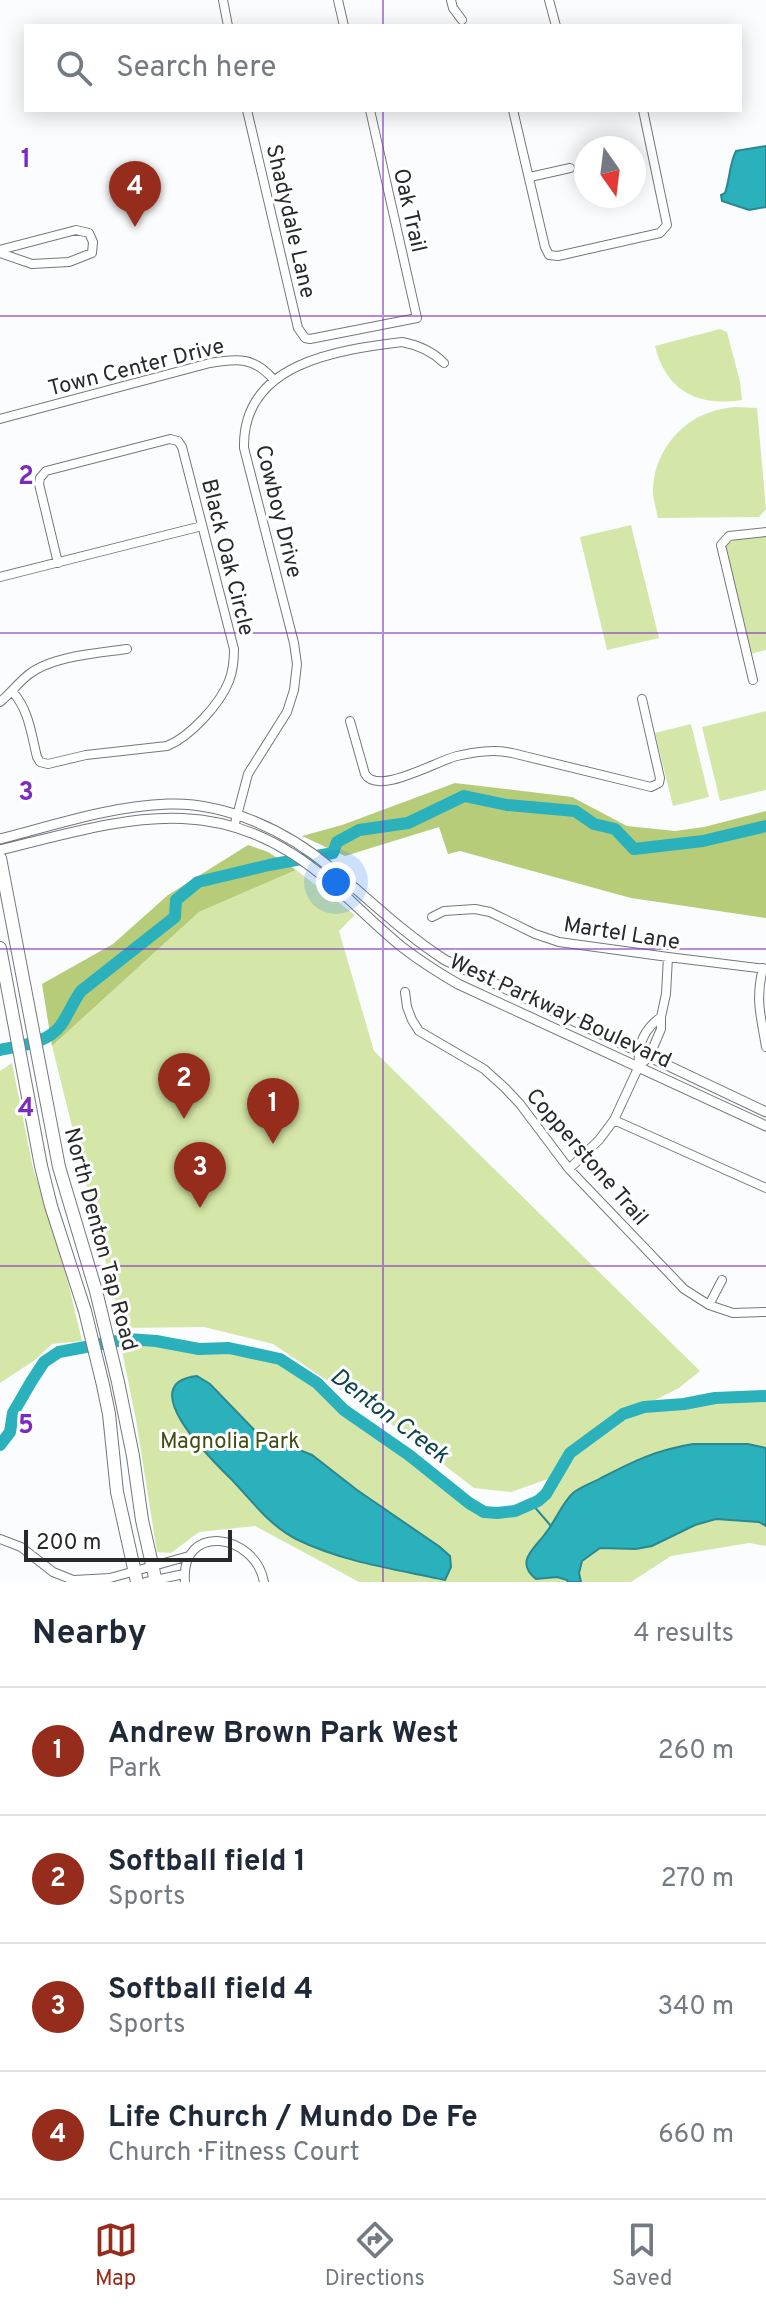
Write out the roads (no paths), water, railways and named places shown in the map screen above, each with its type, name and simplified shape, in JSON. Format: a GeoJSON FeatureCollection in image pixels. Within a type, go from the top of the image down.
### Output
{"type":"FeatureCollection","features":[{"type":"Feature","properties":{"kind":"main road","name":"North Denton Tap Road"},"geometry":{"type":"LineString","coordinates":[[0,858],[59,1167],[118,1382],[152,1578]]}},
{"type":"Feature","properties":{"kind":"main road","name":"North Denton Tap Road"},"geometry":{"type":"LineString","coordinates":[[0,948],[41,1166],[85,1311],[103,1385],[117,1492],[136,1577]]}},
{"type":"Feature","properties":{"kind":"main road"},"geometry":{"type":"LineString","coordinates":[[6,979],[24,978]]}},
{"type":"Feature","properties":{"kind":"main road"},"geometry":{"type":"LineString","coordinates":[[51,1206],[68,1202]]}},
{"type":"Feature","properties":{"kind":"street"},"geometry":{"type":"LineString","coordinates":[[223,0],[228,24]]}},
{"type":"Feature","properties":{"kind":"street"},"geometry":{"type":"LineString","coordinates":[[338,0],[344,24]]}},
{"type":"Feature","properties":{"kind":"street"},"geometry":{"type":"LineString","coordinates":[[451,0],[462,20]]}},
{"type":"Feature","properties":{"kind":"street"},"geometry":{"type":"LineString","coordinates":[[549,0],[555,24]]}},
{"type":"Feature","properties":{"kind":"street","name":"Shadydale Lane"},"geometry":{"type":"LineString","coordinates":[[247,112],[298,328],[305,338],[417,318]]}},
{"type":"Feature","properties":{"kind":"street","name":"Oak Trail"},"geometry":{"type":"LineString","coordinates":[[370,112],[417,318]]}},
{"type":"Feature","properties":{"kind":"street"},"geometry":{"type":"LineString","coordinates":[[514,112],[545,247],[549,255],[558,256],[660,233],[667,225],[643,112]]}},
{"type":"Feature","properties":{"kind":"street"},"geometry":{"type":"LineString","coordinates":[[530,177],[570,168]]}},
{"type":"Feature","properties":{"kind":"street"},"geometry":{"type":"LineString","coordinates":[[76,230],[89,233],[93,242],[92,253],[69,262],[32,264],[0,251],[76,230]]}},
{"type":"Feature","properties":{"kind":"street","name":"Cowboy Drive"},"geometry":{"type":"LineString","coordinates":[[234,827],[253,763],[287,712],[297,664],[244,448],[249,415],[262,392],[274,380],[314,359],[402,342],[429,351],[444,363]]}},
{"type":"Feature","properties":{"kind":"street","name":"Town Center Drive"},"geometry":{"type":"LineString","coordinates":[[0,419],[233,359],[252,362],[274,380]]}},
{"type":"Feature","properties":{"kind":"street","name":"Black Oak Circle"},"geometry":{"type":"LineString","coordinates":[[12,691],[26,711],[37,757],[40,762],[48,764],[86,755],[167,746],[179,741],[192,731],[225,690],[234,665],[234,649],[178,441],[170,439],[46,471],[39,484],[58,563]]}},
{"type":"Feature","properties":{"kind":"street"},"geometry":{"type":"LineString","coordinates":[[0,577],[202,526]]}},
{"type":"Feature","properties":{"kind":"street"},"geometry":{"type":"LineString","coordinates":[[753,680],[721,545],[729,536],[766,532]]}},
{"type":"Feature","properties":{"kind":"street"},"geometry":{"type":"LineString","coordinates":[[0,702],[27,676],[46,665],[89,654],[127,649]]}},
{"type":"Feature","properties":{"kind":"street"},"geometry":{"type":"LineString","coordinates":[[350,721],[361,766],[368,780],[375,783],[391,781],[454,757],[493,751],[651,787],[659,783],[660,778],[642,699]]}},
{"type":"Feature","properties":{"kind":"street","name":"West Parkway Boulevard"},"geometry":{"type":"LineString","coordinates":[[0,839],[119,809],[158,805],[191,805],[236,816],[274,830],[330,867],[408,934],[445,960],[766,1112]]}},
{"type":"Feature","properties":{"kind":"street","name":"West Parkway Boulevard"},"geometry":{"type":"LineString","coordinates":[[0,850],[104,824],[137,819],[180,817],[234,827],[274,844],[315,870],[401,946],[458,984],[766,1126]]}},
{"type":"Feature","properties":{"kind":"street","name":"Martel Lane"},"geometry":{"type":"LineString","coordinates":[[432,917],[444,911],[475,909],[490,912],[559,942],[764,968]]}},
{"type":"Feature","properties":{"kind":"street"},"geometry":{"type":"LineString","coordinates":[[569,1169],[599,1140],[614,1120],[639,1066],[649,1057],[661,1029],[668,957]]}},
{"type":"Feature","properties":{"kind":"street"},"geometry":{"type":"LineString","coordinates":[[764,968],[758,987],[759,1014],[766,1047]]}},
{"type":"Feature","properties":{"kind":"street","name":"Copperstone Trail"},"geometry":{"type":"LineString","coordinates":[[405,992],[407,1007],[419,1031],[484,1069],[505,1088],[569,1169],[684,1289],[709,1305],[733,1313],[766,1312]]}},
{"type":"Feature","properties":{"kind":"street"},"geometry":{"type":"LineString","coordinates":[[639,1066],[638,1051],[650,1025],[661,1017]]}},
{"type":"Feature","properties":{"kind":"street"},"geometry":{"type":"LineString","coordinates":[[614,1120],[766,1188]]}},
{"type":"Feature","properties":{"kind":"street"},"geometry":{"type":"LineString","coordinates":[[709,1305],[722,1280]]}},
{"type":"Feature","properties":{"kind":"street"},"geometry":{"type":"LineString","coordinates":[[0,1539],[21,1547],[53,1572],[76,1581],[184,1578],[189,1556]]}},
{"type":"Feature","properties":{"kind":"street"},"geometry":{"type":"LineString","coordinates":[[152,1578],[189,1556],[203,1543],[225,1540],[258,1563],[264,1582]]}},
{"type":"Feature","properties":{"kind":"water"},"geometry":{"type":"Polygon","coordinates":[[[766,146],[766,207],[749,210],[722,201],[721,195],[725,193],[736,151],[766,146]]]}},
{"type":"Feature","properties":{"kind":"water"},"geometry":{"type":"Polygon","coordinates":[[[197,1376],[210,1384],[261,1437],[312,1455],[440,1547],[450,1556],[451,1567],[445,1580],[332,1554],[296,1539],[278,1527],[196,1442],[175,1408],[172,1393],[179,1382],[197,1376]]]}},
{"type":"Feature","properties":{"kind":"water"},"geometry":{"type":"Polygon","coordinates":[[[693,1444],[748,1444],[766,1448],[766,1526],[759,1522],[716,1519],[695,1525],[652,1546],[600,1548],[582,1561],[579,1573],[581,1582],[568,1582],[557,1577],[536,1579],[530,1573],[526,1562],[528,1556],[573,1493],[646,1457],[693,1444]]]}},
{"type":"Feature","properties":{"kind":"waterway"},"geometry":{"type":"LineString","coordinates":[[0,1050],[33,1043],[55,1031],[81,991],[175,917],[176,900],[198,882],[333,853],[337,842],[359,830],[408,823],[464,796],[507,805],[575,811],[594,824],[615,829],[634,849],[703,841],[766,826]]}},
{"type":"Feature","properties":{"kind":"waterway","name":"Denton Creek"},"geometry":{"type":"LineString","coordinates":[[0,1445],[10,1432],[13,1413],[31,1382],[44,1362],[59,1352],[128,1339],[199,1349],[229,1348],[280,1359],[317,1383],[344,1410],[409,1455],[469,1503],[484,1512],[497,1513],[515,1511],[538,1501],[546,1494],[570,1453],[623,1414],[644,1407],[715,1398],[766,1396]]}},
{"type":"Feature","properties":{"kind":"waterway"},"geometry":{"type":"LineString","coordinates":[[532,1504],[551,1526]]}},
{"type":"Feature","properties":{"kind":"place","name":"Life Church / Mundo De Fe"},"geometry":{"type":"Point","coordinates":[135,227]}},
{"type":"Feature","properties":{"kind":"place","name":"Softball field 1"},"geometry":{"type":"Point","coordinates":[184,1119]}},
{"type":"Feature","properties":{"kind":"place","name":"Andrew Brown Park West"},"geometry":{"type":"Point","coordinates":[273,1144]}},
{"type":"Feature","properties":{"kind":"place","name":"Softball field 4"},"geometry":{"type":"Point","coordinates":[200,1208]}},
{"type":"Feature","properties":{"kind":"park label","name":"Magnolia Park"},"geometry":{"type":"Point","coordinates":[230,1440]}}]}
